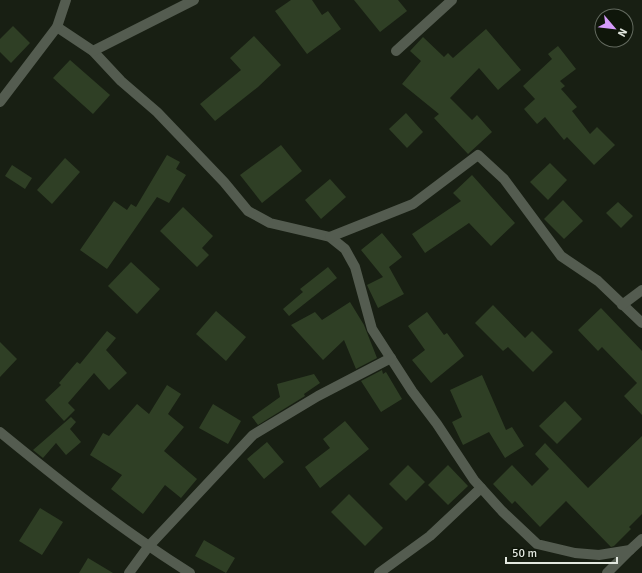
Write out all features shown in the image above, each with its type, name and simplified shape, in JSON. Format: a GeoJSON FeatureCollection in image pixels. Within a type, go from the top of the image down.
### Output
{"type":"FeatureCollection","features":[{"type":"Feature","properties":{"kind":"street"},"geometry":{"type":"LineString","coordinates":[[0,102],[56,27],[66,0]]}},
{"type":"Feature","properties":{"kind":"street"},"geometry":{"type":"LineString","coordinates":[[93,51],[194,0]]}},
{"type":"Feature","properties":{"kind":"street"},"geometry":{"type":"LineString","coordinates":[[396,51],[452,0]]}},
{"type":"Feature","properties":{"kind":"street"},"geometry":{"type":"LineString","coordinates":[[56,27],[93,51],[121,81],[157,112],[224,182],[248,211],[270,222],[330,237],[345,249],[355,267],[372,329],[412,391],[437,424],[474,480],[537,544],[575,553],[599,555],[630,550]]}},
{"type":"Feature","properties":{"kind":"street"},"geometry":{"type":"LineString","coordinates":[[330,237],[413,204],[478,155],[504,179],[561,256],[598,281],[642,323]]}},
{"type":"Feature","properties":{"kind":"street"},"geometry":{"type":"LineString","coordinates":[[622,305],[642,290]]}},
{"type":"Feature","properties":{"kind":"street"},"geometry":{"type":"LineString","coordinates":[[129,573],[148,546],[253,435],[318,396],[391,358]]}},
{"type":"Feature","properties":{"kind":"street"},"geometry":{"type":"LineString","coordinates":[[0,432],[53,475],[148,546],[190,573]]}},
{"type":"Feature","properties":{"kind":"street"},"geometry":{"type":"LineString","coordinates":[[379,573],[430,536],[481,488]]}},
{"type":"Feature","properties":{"kind":"street"},"geometry":{"type":"LineString","coordinates":[[607,573],[642,539]]}},
{"type":"Feature","properties":{"kind":"building"},"geometry":{"type":"Polygon","coordinates":[[[291,0],[312,0],[322,15],[328,11],[341,29],[307,54],[275,11],[291,0]]]}},
{"type":"Feature","properties":{"kind":"building"},"geometry":{"type":"Polygon","coordinates":[[[354,0],[398,0],[407,11],[380,32],[354,0]]]}},
{"type":"Feature","properties":{"kind":"building"},"geometry":{"type":"Polygon","coordinates":[[[13,26],[30,43],[11,63],[0,52],[0,39],[13,26]]]}},
{"type":"Feature","properties":{"kind":"building"},"geometry":{"type":"Polygon","coordinates":[[[486,29],[521,70],[498,90],[479,68],[450,98],[472,120],[477,115],[492,132],[468,154],[434,118],[439,114],[402,84],[421,61],[410,51],[423,37],[444,57],[448,53],[453,58],[486,29]]]}},
{"type":"Feature","properties":{"kind":"building"},"geometry":{"type":"Polygon","coordinates":[[[254,36],[281,65],[258,87],[215,121],[200,104],[241,70],[230,58],[254,36]]]}},
{"type":"Feature","properties":{"kind":"building"},"geometry":{"type":"Polygon","coordinates":[[[558,46],[576,69],[560,81],[565,86],[561,89],[577,107],[572,111],[590,134],[597,127],[615,145],[594,165],[567,137],[564,140],[545,117],[537,124],[524,109],[535,99],[523,86],[552,59],[548,54],[558,46]]]}},
{"type":"Feature","properties":{"kind":"building"},"geometry":{"type":"Polygon","coordinates":[[[70,60],[110,95],[93,114],[53,78],[70,60]]]}},
{"type":"Feature","properties":{"kind":"building"},"geometry":{"type":"Polygon","coordinates":[[[406,113],[423,132],[407,148],[389,129],[406,113]]]}},
{"type":"Feature","properties":{"kind":"building"},"geometry":{"type":"Polygon","coordinates":[[[281,145],[302,171],[262,203],[240,175],[281,145]]]}},
{"type":"Feature","properties":{"kind":"building"},"geometry":{"type":"Polygon","coordinates":[[[167,155],[180,162],[176,169],[186,175],[169,203],[157,197],[107,269],[80,250],[114,201],[127,210],[131,204],[136,207],[167,155]]]}},
{"type":"Feature","properties":{"kind":"building"},"geometry":{"type":"Polygon","coordinates":[[[65,158],[80,172],[52,204],[37,190],[65,158]]]}},
{"type":"Feature","properties":{"kind":"building"},"geometry":{"type":"Polygon","coordinates":[[[550,163],[567,180],[548,200],[530,182],[550,163]]]}},
{"type":"Feature","properties":{"kind":"building"},"geometry":{"type":"Polygon","coordinates":[[[12,165],[32,178],[25,189],[5,176],[12,165]]]}},
{"type":"Feature","properties":{"kind":"building"},"geometry":{"type":"Polygon","coordinates":[[[472,175],[515,223],[491,246],[469,223],[425,253],[412,234],[461,201],[453,193],[472,175]]]}},
{"type":"Feature","properties":{"kind":"building"},"geometry":{"type":"Polygon","coordinates":[[[330,179],[346,197],[321,219],[305,200],[330,179]]]}},
{"type":"Feature","properties":{"kind":"building"},"geometry":{"type":"Polygon","coordinates":[[[563,200],[583,221],[564,239],[544,219],[563,200]]]}},
{"type":"Feature","properties":{"kind":"building"},"geometry":{"type":"Polygon","coordinates":[[[618,202],[633,216],[621,228],[606,213],[618,202]]]}},
{"type":"Feature","properties":{"kind":"building"},"geometry":{"type":"Polygon","coordinates":[[[183,207],[213,236],[202,248],[209,255],[197,267],[160,231],[183,207]]]}},
{"type":"Feature","properties":{"kind":"building"},"geometry":{"type":"Polygon","coordinates":[[[382,233],[402,257],[389,267],[404,294],[378,308],[367,285],[383,277],[361,250],[382,233]]]}},
{"type":"Feature","properties":{"kind":"building"},"geometry":{"type":"Polygon","coordinates":[[[131,262],[160,289],[137,314],[108,286],[131,262]]]}},
{"type":"Feature","properties":{"kind":"building"},"geometry":{"type":"Polygon","coordinates":[[[328,267],[337,278],[289,316],[283,309],[303,292],[300,289],[328,267]]]}},
{"type":"Feature","properties":{"kind":"building"},"geometry":{"type":"Polygon","coordinates":[[[350,302],[364,325],[377,358],[356,369],[344,340],[323,360],[291,325],[315,312],[322,320],[350,302]]]}},
{"type":"Feature","properties":{"kind":"building"},"geometry":{"type":"Polygon","coordinates":[[[493,305],[525,338],[532,331],[553,352],[533,372],[508,347],[503,351],[475,323],[493,305]]]}},
{"type":"Feature","properties":{"kind":"building"},"geometry":{"type":"Polygon","coordinates":[[[601,308],[642,351],[642,415],[624,396],[637,383],[602,347],[598,351],[578,330],[601,308]]]}},
{"type":"Feature","properties":{"kind":"building"},"geometry":{"type":"Polygon","coordinates":[[[216,311],[246,337],[226,361],[196,334],[216,311]]]}},
{"type":"Feature","properties":{"kind":"building"},"geometry":{"type":"Polygon","coordinates":[[[427,312],[444,335],[447,333],[464,356],[431,383],[412,360],[425,350],[408,326],[427,312]]]}},
{"type":"Feature","properties":{"kind":"building"},"geometry":{"type":"Polygon","coordinates":[[[107,331],[116,338],[106,350],[127,373],[109,390],[94,373],[68,403],[75,410],[64,421],[45,400],[61,385],[59,383],[77,362],[80,364],[107,331]]]}},
{"type":"Feature","properties":{"kind":"building"},"geometry":{"type":"Polygon","coordinates":[[[0,342],[17,359],[0,377],[0,342]]]}},
{"type":"Feature","properties":{"kind":"building"},"geometry":{"type":"Polygon","coordinates":[[[382,370],[383,374],[386,372],[402,399],[381,412],[361,381],[382,370]]]}},
{"type":"Feature","properties":{"kind":"building"},"geometry":{"type":"Polygon","coordinates":[[[314,374],[320,383],[304,394],[305,396],[258,425],[252,417],[280,397],[277,384],[314,374]]]}},
{"type":"Feature","properties":{"kind":"building"},"geometry":{"type":"Polygon","coordinates":[[[482,375],[506,430],[512,427],[524,446],[505,458],[489,432],[463,445],[452,422],[462,417],[450,390],[482,375]]]}},
{"type":"Feature","properties":{"kind":"building"},"geometry":{"type":"Polygon","coordinates":[[[167,385],[181,394],[168,414],[184,427],[164,451],[197,479],[181,498],[165,485],[143,514],[111,489],[122,475],[90,455],[103,433],[109,436],[137,404],[149,414],[167,385]]]}},
{"type":"Feature","properties":{"kind":"building"},"geometry":{"type":"Polygon","coordinates":[[[565,401],[582,419],[557,444],[539,426],[565,401]]]}},
{"type":"Feature","properties":{"kind":"building"},"geometry":{"type":"Polygon","coordinates":[[[213,404],[241,421],[228,444],[199,428],[213,404]]]}},
{"type":"Feature","properties":{"kind":"building"},"geometry":{"type":"Polygon","coordinates":[[[71,417],[76,422],[70,429],[81,442],[66,455],[56,443],[43,458],[33,450],[71,417]]]}},
{"type":"Feature","properties":{"kind":"building"},"geometry":{"type":"Polygon","coordinates":[[[345,421],[369,449],[320,488],[305,467],[330,448],[323,439],[345,421]]]}},
{"type":"Feature","properties":{"kind":"building"},"geometry":{"type":"Polygon","coordinates":[[[642,436],[642,514],[629,527],[631,529],[614,546],[611,547],[566,501],[540,527],[515,501],[512,504],[493,484],[512,465],[532,486],[549,469],[535,454],[545,443],[588,488],[642,436]]]}},
{"type":"Feature","properties":{"kind":"building"},"geometry":{"type":"Polygon","coordinates":[[[267,442],[284,462],[264,479],[247,459],[267,442]]]}},
{"type":"Feature","properties":{"kind":"building"},"geometry":{"type":"Polygon","coordinates":[[[408,465],[425,482],[406,501],[389,484],[408,465]]]}},
{"type":"Feature","properties":{"kind":"building"},"geometry":{"type":"Polygon","coordinates":[[[448,465],[468,486],[448,505],[428,485],[448,465]]]}},
{"type":"Feature","properties":{"kind":"building"},"geometry":{"type":"Polygon","coordinates":[[[349,494],[383,528],[365,546],[331,512],[349,494]]]}},
{"type":"Feature","properties":{"kind":"building"},"geometry":{"type":"Polygon","coordinates":[[[40,508],[63,522],[42,555],[19,541],[40,508]]]}},
{"type":"Feature","properties":{"kind":"building"},"geometry":{"type":"Polygon","coordinates":[[[204,540],[235,558],[226,573],[195,556],[204,540]]]}},
{"type":"Feature","properties":{"kind":"building"},"geometry":{"type":"Polygon","coordinates":[[[88,558],[113,573],[79,573],[88,558]]]}}]}
